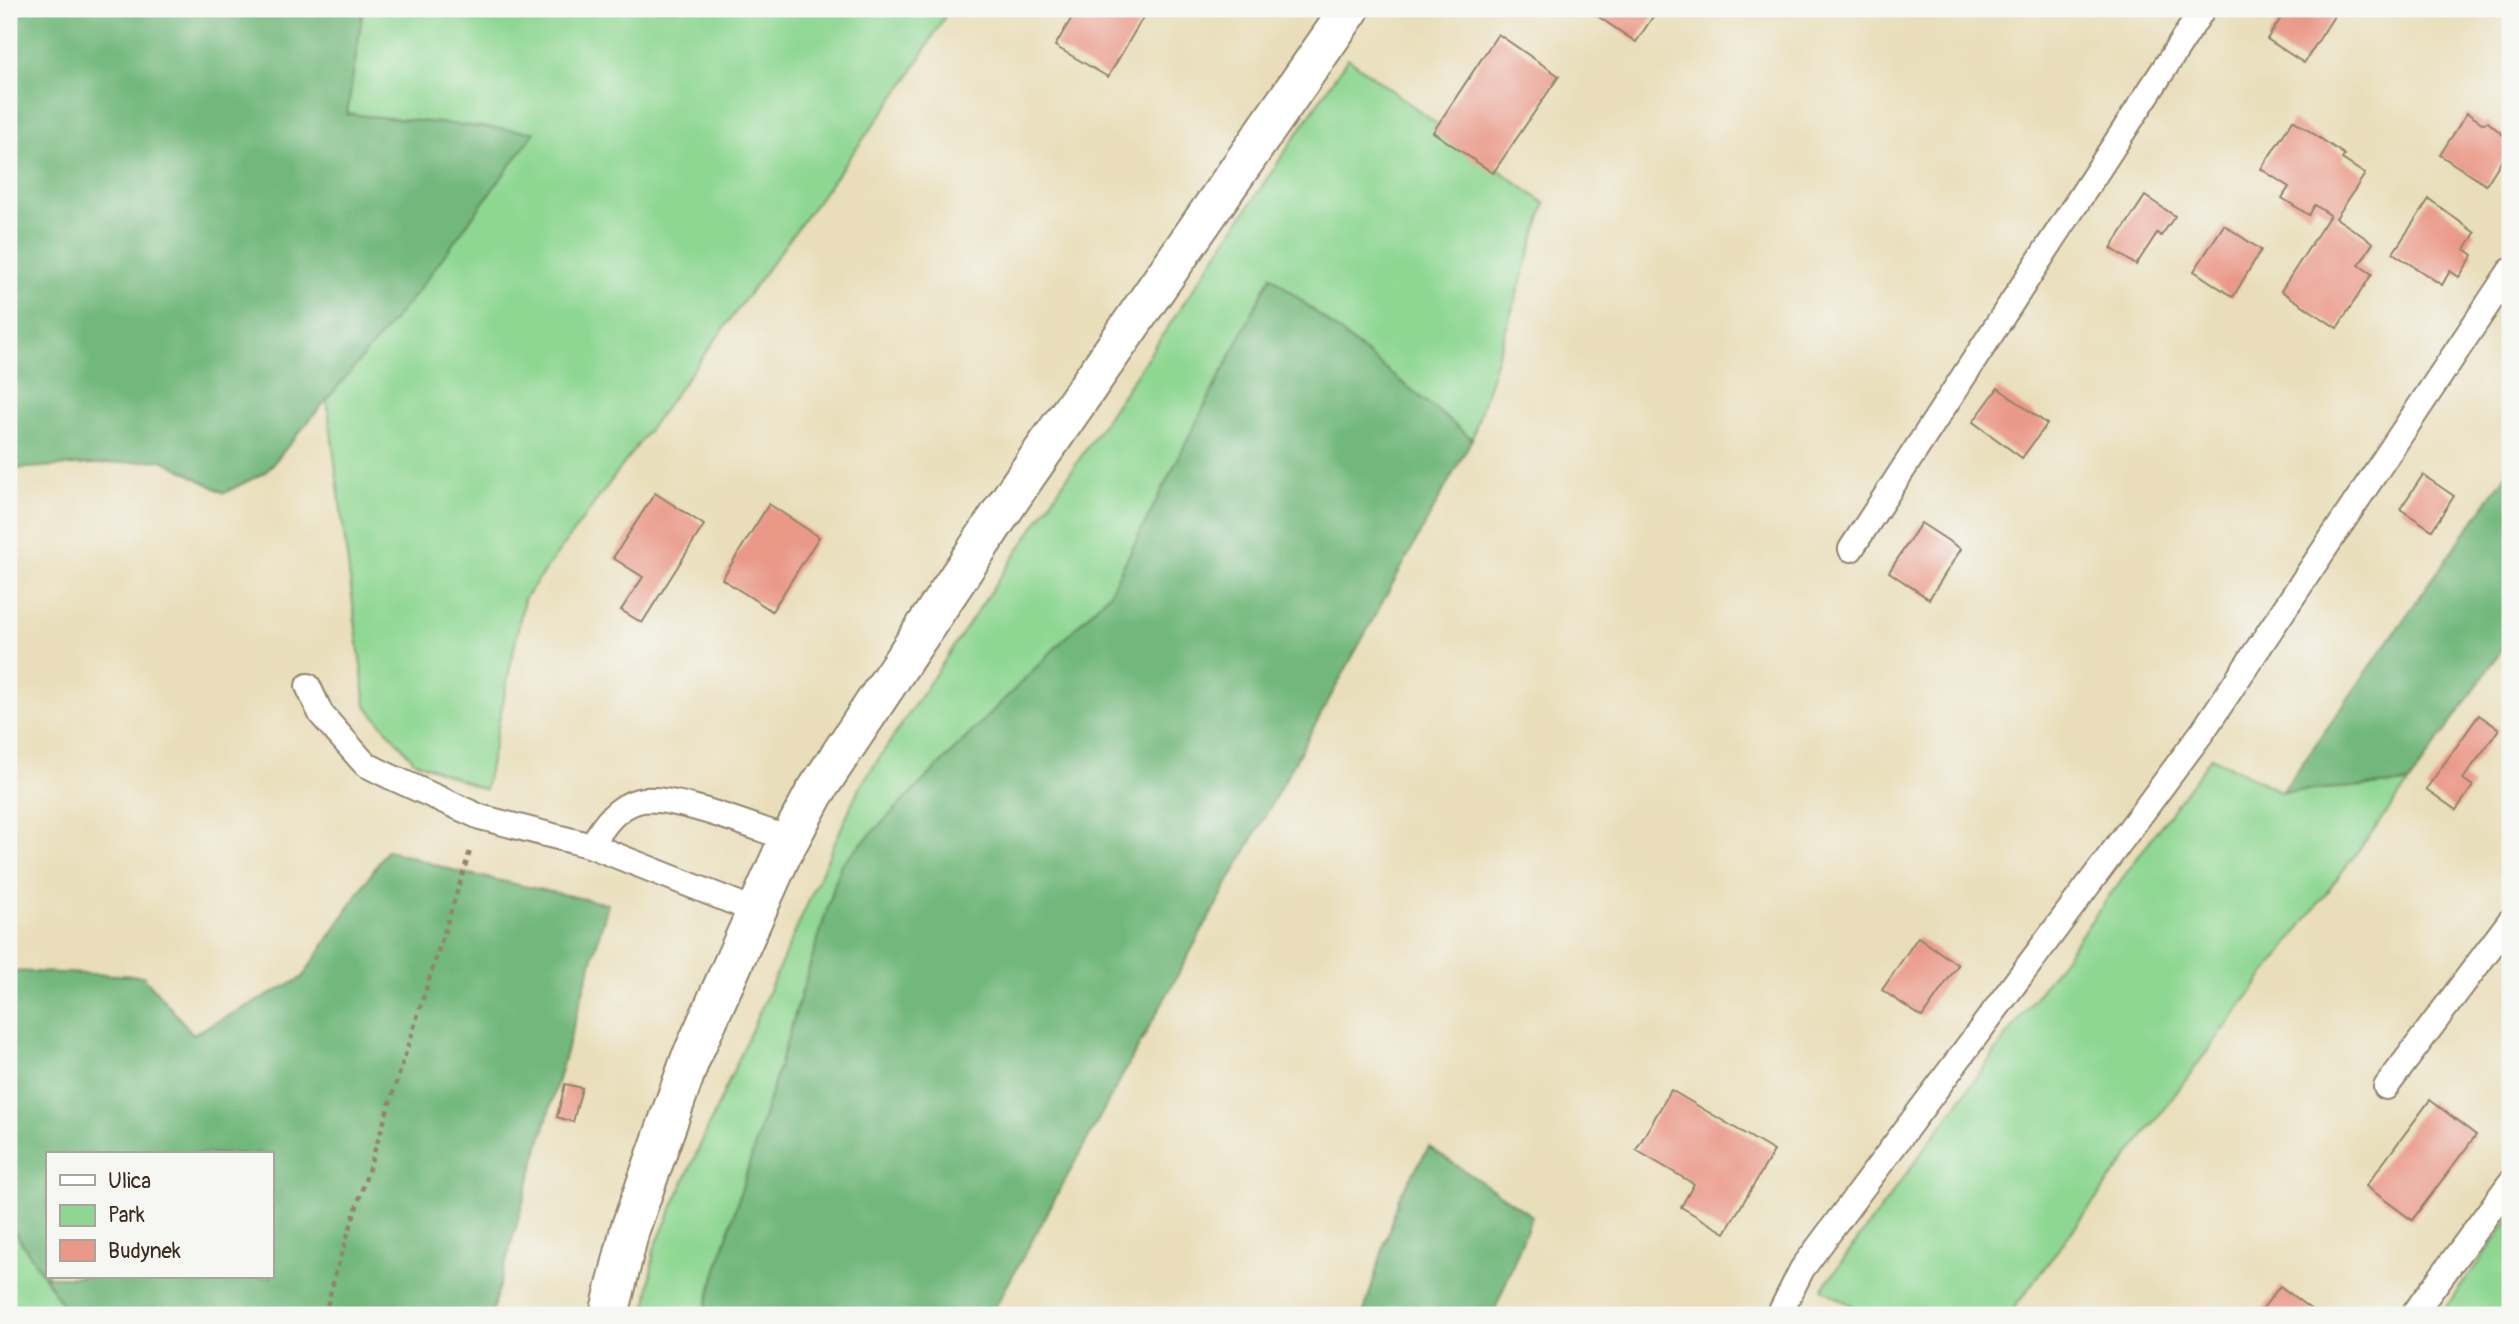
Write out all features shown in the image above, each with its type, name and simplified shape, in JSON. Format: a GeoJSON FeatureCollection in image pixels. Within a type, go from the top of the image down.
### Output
{"type":"FeatureCollection","features":[{"type":"Feature","properties":{"kind":"street"},"geometry":{"type":"LineString","coordinates":[[609,1315],[631,1229],[691,1060],[756,911],[814,794],[1021,483],[1350,9]]}},
{"type":"Feature","properties":{"kind":"lane"},"geometry":{"type":"LineString","coordinates":[[1851,549],[2203,9]]}},
{"type":"Feature","properties":{"kind":"lane"},"geometry":{"type":"LineString","coordinates":[[1779,1315],[1802,1269],[2203,731],[2510,271]]}},
{"type":"Feature","properties":{"kind":"lane"},"geometry":{"type":"LineString","coordinates":[[308,686],[321,714],[365,764],[480,817],[592,846],[756,911]]}},
{"type":"Feature","properties":{"kind":"lane"},"geometry":{"type":"LineString","coordinates":[[592,846],[611,817],[640,800],[676,803],[790,839]]}},
{"type":"Feature","properties":{"kind":"lane"},"geometry":{"type":"LineString","coordinates":[[2386,1087],[2510,921]]}},
{"type":"Feature","properties":{"kind":"lane"},"geometry":{"type":"LineString","coordinates":[[2413,1315],[2510,1183]]}},
{"type":"Feature","properties":{"kind":"path"},"geometry":{"type":"LineString","coordinates":[[326,1315],[335,1275],[480,817]]}},
{"type":"Feature","properties":{"kind":"green space"},"geometry":{"type":"Polygon","coordinates":[[[9,9],[363,9],[347,114],[535,132],[415,295],[266,472],[224,493],[163,460],[9,469],[9,9]]]}},
{"type":"Feature","properties":{"kind":"green space"},"geometry":{"type":"Polygon","coordinates":[[[363,9],[949,9],[909,77],[524,599],[485,790],[414,761],[366,706],[327,400],[534,133],[347,114],[363,9]]]}},
{"type":"Feature","properties":{"kind":"green space"},"geometry":{"type":"Polygon","coordinates":[[[1348,58],[1545,204],[1472,439],[1271,276],[1109,594],[841,864],[703,1315],[646,1315],[654,1249],[859,788],[1348,58]]]}},
{"type":"Feature","properties":{"kind":"green space"},"geometry":{"type":"Polygon","coordinates":[[[1271,276],[1472,439],[991,1315],[703,1315],[841,864],[1109,594],[1271,276]]]}},
{"type":"Feature","properties":{"kind":"green space"},"geometry":{"type":"Polygon","coordinates":[[[2510,469],[2510,638],[2409,783],[2282,792],[2510,469]]]}},
{"type":"Feature","properties":{"kind":"green space"},"geometry":{"type":"Polygon","coordinates":[[[2211,757],[2282,792],[2409,783],[2009,1315],[1869,1315],[1822,1289],[2211,757]]]}},
{"type":"Feature","properties":{"kind":"green space"},"geometry":{"type":"Polygon","coordinates":[[[387,850],[459,872],[608,904],[491,1315],[69,1315],[9,1223],[9,971],[143,976],[193,1034],[302,978],[387,850]]]}},
{"type":"Feature","properties":{"kind":"green space"},"geometry":{"type":"Polygon","coordinates":[[[1429,1147],[1532,1216],[1493,1315],[1363,1315],[1399,1197],[1429,1147]]]}},
{"type":"Feature","properties":{"kind":"green space"},"geometry":{"type":"Polygon","coordinates":[[[2510,1219],[2510,1315],[2440,1315],[2510,1219]]]}},
{"type":"Feature","properties":{"kind":"green space"},"geometry":{"type":"Polygon","coordinates":[[[9,1223],[69,1315],[9,1315],[9,1223]]]}},
{"type":"Feature","properties":{"kind":"building"},"geometry":{"type":"Polygon","coordinates":[[[1077,9],[1148,9],[1108,77],[1055,46],[1077,9]]]}},
{"type":"Feature","properties":{"kind":"building"},"geometry":{"type":"Polygon","coordinates":[[[1587,9],[1658,9],[1636,42],[1587,9]]]}},
{"type":"Feature","properties":{"kind":"building"},"geometry":{"type":"Polygon","coordinates":[[[2287,9],[2330,9],[2336,13],[2304,63],[2267,39],[2287,9]]]}},
{"type":"Feature","properties":{"kind":"building"},"geometry":{"type":"Polygon","coordinates":[[[1498,34],[1559,76],[1493,173],[1433,132],[1498,34]]]}},
{"type":"Feature","properties":{"kind":"building"},"geometry":{"type":"Polygon","coordinates":[[[2467,113],[2482,123],[2488,122],[2510,141],[2510,147],[2486,185],[2440,155],[2467,113]]]}},
{"type":"Feature","properties":{"kind":"building"},"geometry":{"type":"Polygon","coordinates":[[[2293,120],[2345,155],[2342,159],[2365,174],[2336,218],[2373,243],[2359,265],[2372,274],[2337,328],[2281,291],[2330,215],[2315,205],[2309,215],[2282,198],[2289,187],[2261,169],[2293,120]]]}},
{"type":"Feature","properties":{"kind":"building"},"geometry":{"type":"Polygon","coordinates":[[[2145,196],[2175,216],[2161,236],[2157,233],[2136,265],[2111,248],[2145,196]]]}},
{"type":"Feature","properties":{"kind":"building"},"geometry":{"type":"Polygon","coordinates":[[[2429,199],[2475,233],[2465,249],[2473,255],[2459,277],[2450,271],[2442,285],[2393,253],[2429,199]]]}},
{"type":"Feature","properties":{"kind":"building"},"geometry":{"type":"Polygon","coordinates":[[[2224,225],[2261,250],[2233,297],[2194,271],[2224,225]]]}},
{"type":"Feature","properties":{"kind":"building"},"geometry":{"type":"Polygon","coordinates":[[[1998,388],[2047,424],[2022,458],[1973,422],[1998,388]]]}},
{"type":"Feature","properties":{"kind":"building"},"geometry":{"type":"Polygon","coordinates":[[[2423,475],[2454,496],[2432,530],[2400,509],[2423,475]]]}},
{"type":"Feature","properties":{"kind":"building"},"geometry":{"type":"Polygon","coordinates":[[[655,493],[704,525],[642,623],[621,610],[643,577],[613,558],[655,493]]]}},
{"type":"Feature","properties":{"kind":"building"},"geometry":{"type":"Polygon","coordinates":[[[769,504],[819,537],[772,611],[722,579],[769,504]]]}},
{"type":"Feature","properties":{"kind":"building"},"geometry":{"type":"Polygon","coordinates":[[[1921,523],[1961,549],[1929,599],[1889,572],[1921,523]]]}},
{"type":"Feature","properties":{"kind":"building"},"geometry":{"type":"Polygon","coordinates":[[[2479,715],[2499,729],[2463,779],[2473,786],[2456,810],[2426,789],[2479,715]]]}},
{"type":"Feature","properties":{"kind":"building"},"geometry":{"type":"Polygon","coordinates":[[[1918,937],[1958,965],[1922,1017],[1882,990],[1918,937]]]}},
{"type":"Feature","properties":{"kind":"building"},"geometry":{"type":"Polygon","coordinates":[[[565,1084],[582,1088],[573,1122],[557,1117],[565,1084]]]}},
{"type":"Feature","properties":{"kind":"building"},"geometry":{"type":"Polygon","coordinates":[[[1671,1090],[1774,1151],[1725,1233],[1681,1207],[1694,1184],[1636,1150],[1671,1090]]]}},
{"type":"Feature","properties":{"kind":"building"},"geometry":{"type":"Polygon","coordinates":[[[2430,1100],[2476,1135],[2412,1220],[2366,1186],[2430,1100]]]}},
{"type":"Feature","properties":{"kind":"building"},"geometry":{"type":"Polygon","coordinates":[[[2280,1286],[2313,1311],[2310,1315],[2258,1315],[2280,1286]]]}}]}
